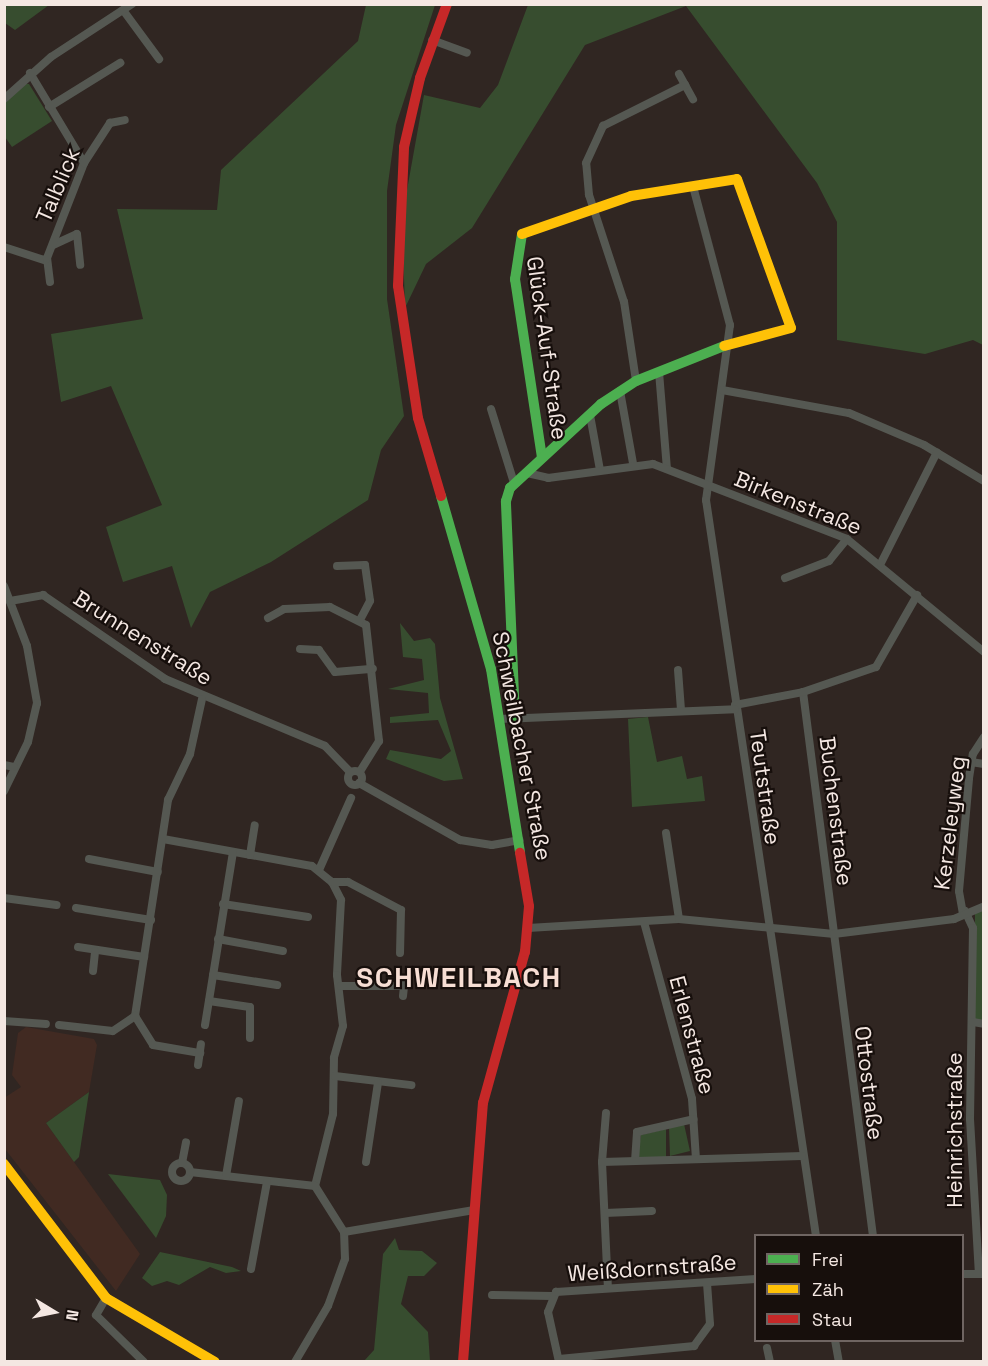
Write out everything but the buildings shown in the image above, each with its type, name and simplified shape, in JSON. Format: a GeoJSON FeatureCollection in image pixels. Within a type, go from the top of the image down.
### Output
{"type":"FeatureCollection","features":[{"type":"Feature","properties":{"kind":"main road","name":"Schweilbacher Straße"},"geometry":{"type":"LineString","coordinates":[[447,4],[432,40],[409,115],[398,190],[403,337],[429,464],[483,636],[500,719],[520,840],[528,928],[486,1082],[463,1362]]}},
{"type":"Feature","properties":{"kind":"main road","name":"Glück-Auf-Straße"},"geometry":{"type":"LineString","coordinates":[[542,458],[513,241],[518,235],[595,211],[631,196],[694,190],[737,179],[791,328],[731,343]]}},
{"type":"Feature","properties":{"kind":"main road"},"geometry":{"type":"LineString","coordinates":[[514,483],[620,391],[636,381],[731,343]]}},
{"type":"Feature","properties":{"kind":"main road","name":"Schweilbacher Straße"},"geometry":{"type":"LineString","coordinates":[[514,483],[506,501],[515,719]]}},
{"type":"Feature","properties":{"kind":"main road"},"geometry":{"type":"LineString","coordinates":[[4,1164],[106,1298],[215,1362]]}},
{"type":"Feature","properties":{"kind":"street"},"geometry":{"type":"LineString","coordinates":[[4,99],[30,73],[132,4]]}},
{"type":"Feature","properties":{"kind":"street"},"geometry":{"type":"LineString","coordinates":[[123,10],[159,59]]}},
{"type":"Feature","properties":{"kind":"street"},"geometry":{"type":"LineString","coordinates":[[432,40],[467,53]]}},
{"type":"Feature","properties":{"kind":"street"},"geometry":{"type":"LineString","coordinates":[[49,107],[120,63]]}},
{"type":"Feature","properties":{"kind":"street"},"geometry":{"type":"LineString","coordinates":[[30,73],[84,163]]}},
{"type":"Feature","properties":{"kind":"street"},"geometry":{"type":"LineString","coordinates":[[679,74],[693,99]]}},
{"type":"Feature","properties":{"kind":"street"},"geometry":{"type":"LineString","coordinates":[[636,381],[624,302],[586,180],[596,135],[625,112],[685,85]]}},
{"type":"Feature","properties":{"kind":"street","name":"Talblick"},"geometry":{"type":"LineString","coordinates":[[50,282],[47,261],[84,163],[110,123],[125,120]]}},
{"type":"Feature","properties":{"kind":"street","name":"Teutstraße"},"geometry":{"type":"LineString","coordinates":[[694,190],[723,292],[731,343],[705,485],[735,707],[773,931],[802,1156],[816,1234]]}},
{"type":"Feature","properties":{"kind":"street","name":"Talblick"},"geometry":{"type":"LineString","coordinates":[[52,245],[77,234],[80,265]]}},
{"type":"Feature","properties":{"kind":"street"},"geometry":{"type":"LineString","coordinates":[[4,247],[47,261]]}},
{"type":"Feature","properties":{"kind":"street"},"geometry":{"type":"LineString","coordinates":[[659,372],[667,469]]}},
{"type":"Feature","properties":{"kind":"street"},"geometry":{"type":"LineString","coordinates":[[722,390],[849,413],[938,452],[984,481]]}},
{"type":"Feature","properties":{"kind":"street"},"geometry":{"type":"LineString","coordinates":[[620,391],[633,463]]}},
{"type":"Feature","properties":{"kind":"street"},"geometry":{"type":"LineString","coordinates":[[491,409],[514,483]]}},
{"type":"Feature","properties":{"kind":"street"},"geometry":{"type":"LineString","coordinates":[[590,415],[600,470]]}},
{"type":"Feature","properties":{"kind":"street"},"geometry":{"type":"LineString","coordinates":[[881,563],[938,452]]}},
{"type":"Feature","properties":{"kind":"street"},"geometry":{"type":"LineString","coordinates":[[527,473],[548,478],[633,463],[667,469],[705,485]]}},
{"type":"Feature","properties":{"kind":"street","name":"Birkenstraße"},"geometry":{"type":"LineString","coordinates":[[705,485],[847,539],[881,563],[984,652]]}},
{"type":"Feature","properties":{"kind":"street"},"geometry":{"type":"LineString","coordinates":[[785,578],[829,561],[847,539]]}},
{"type":"Feature","properties":{"kind":"street"},"geometry":{"type":"LineString","coordinates":[[337,566],[365,566],[370,601],[360,620]]}},
{"type":"Feature","properties":{"kind":"street"},"geometry":{"type":"LineString","coordinates":[[4,586],[33,669],[37,703],[34,723],[4,791]]}},
{"type":"Feature","properties":{"kind":"street","name":"Brunnenstraße"},"geometry":{"type":"LineString","coordinates":[[10,601],[43,595],[202,699],[325,746],[350,772],[349,782],[359,783],[460,840],[492,845],[520,840]]}},
{"type":"Feature","properties":{"kind":"street"},"geometry":{"type":"LineString","coordinates":[[500,719],[735,707],[803,692],[876,667],[917,595]]}},
{"type":"Feature","properties":{"kind":"street"},"geometry":{"type":"LineString","coordinates":[[268,618],[284,609],[330,607],[360,620],[368,631],[379,741],[360,772],[359,783]]}},
{"type":"Feature","properties":{"kind":"street"},"geometry":{"type":"LineString","coordinates":[[300,649],[319,650],[334,672],[373,669]]}},
{"type":"Feature","properties":{"kind":"street"},"geometry":{"type":"LineString","coordinates":[[678,670],[681,710]]}},
{"type":"Feature","properties":{"kind":"street","name":"Buchenstraße"},"geometry":{"type":"LineString","coordinates":[[803,692],[834,934]]}},
{"type":"Feature","properties":{"kind":"street"},"geometry":{"type":"LineString","coordinates":[[200,1053],[153,1045],[135,1016],[171,791],[189,754],[202,699]]}},
{"type":"Feature","properties":{"kind":"street","name":"Kerzeleyweg"},"geometry":{"type":"LineString","coordinates":[[973,1022],[973,928],[964,913],[959,891],[970,762],[984,736]]}},
{"type":"Feature","properties":{"kind":"street"},"geometry":{"type":"LineString","coordinates":[[970,762],[984,764]]}},
{"type":"Feature","properties":{"kind":"street"},"geometry":{"type":"LineString","coordinates":[[4,765],[14,767]]}},
{"type":"Feature","properties":{"kind":"street"},"geometry":{"type":"LineString","coordinates":[[350,772],[360,772]]}},
{"type":"Feature","properties":{"kind":"street"},"geometry":{"type":"LineString","coordinates":[[319,870],[351,798]]}},
{"type":"Feature","properties":{"kind":"street"},"geometry":{"type":"LineString","coordinates":[[250,855],[255,825]]}},
{"type":"Feature","properties":{"kind":"street"},"geometry":{"type":"LineString","coordinates":[[666,833],[679,920]]}},
{"type":"Feature","properties":{"kind":"street"},"geometry":{"type":"LineString","coordinates":[[163,839],[319,870],[332,882],[344,908],[337,957],[343,1026],[335,1076],[333,1114],[315,1186],[344,1232],[345,1259],[328,1306],[295,1362]]}},
{"type":"Feature","properties":{"kind":"street"},"geometry":{"type":"LineString","coordinates":[[205,1025],[233,852]]}},
{"type":"Feature","properties":{"kind":"street"},"geometry":{"type":"LineString","coordinates":[[89,859],[158,872]]}},
{"type":"Feature","properties":{"kind":"street"},"geometry":{"type":"LineString","coordinates":[[332,882],[348,882],[401,910],[400,953]]}},
{"type":"Feature","properties":{"kind":"street"},"geometry":{"type":"LineString","coordinates":[[4,898],[57,905]]}},
{"type":"Feature","properties":{"kind":"street"},"geometry":{"type":"LineString","coordinates":[[224,904],[308,917]]}},
{"type":"Feature","properties":{"kind":"street"},"geometry":{"type":"LineString","coordinates":[[528,928],[679,920],[773,931],[834,934],[964,913],[984,906]]}},
{"type":"Feature","properties":{"kind":"street"},"geometry":{"type":"LineString","coordinates":[[76,908],[151,920]]}},
{"type":"Feature","properties":{"kind":"street","name":"Erlenstraße"},"geometry":{"type":"LineString","coordinates":[[644,922],[694,1119],[696,1160]]}},
{"type":"Feature","properties":{"kind":"street","name":"Ottostraße"},"geometry":{"type":"LineString","coordinates":[[834,934],[873,1234]]}},
{"type":"Feature","properties":{"kind":"street"},"geometry":{"type":"LineString","coordinates":[[218,939],[283,951]]}},
{"type":"Feature","properties":{"kind":"street"},"geometry":{"type":"LineString","coordinates":[[78,947],[144,957]]}},
{"type":"Feature","properties":{"kind":"street"},"geometry":{"type":"LineString","coordinates":[[93,971],[95,951]]}},
{"type":"Feature","properties":{"kind":"street"},"geometry":{"type":"LineString","coordinates":[[213,975],[277,985]]}},
{"type":"Feature","properties":{"kind":"street"},"geometry":{"type":"LineString","coordinates":[[340,986],[404,982],[403,996]]}},
{"type":"Feature","properties":{"kind":"street"},"geometry":{"type":"LineString","coordinates":[[209,1001],[250,1008],[249,1038]]}},
{"type":"Feature","properties":{"kind":"street"},"geometry":{"type":"LineString","coordinates":[[59,1025],[113,1031],[135,1016]]}},
{"type":"Feature","properties":{"kind":"street"},"geometry":{"type":"LineString","coordinates":[[4,1021],[46,1024]]}},
{"type":"Feature","properties":{"kind":"street"},"geometry":{"type":"LineString","coordinates":[[973,1022],[984,1024]]}},
{"type":"Feature","properties":{"kind":"street","name":"Heinrichstraße"},"geometry":{"type":"LineString","coordinates":[[973,1022],[974,1224],[981,1274]]}},
{"type":"Feature","properties":{"kind":"street"},"geometry":{"type":"LineString","coordinates":[[198,1065],[201,1044]]}},
{"type":"Feature","properties":{"kind":"street"},"geometry":{"type":"LineString","coordinates":[[335,1076],[378,1083],[411,1085]]}},
{"type":"Feature","properties":{"kind":"street"},"geometry":{"type":"LineString","coordinates":[[366,1162],[378,1083]]}},
{"type":"Feature","properties":{"kind":"street"},"geometry":{"type":"LineString","coordinates":[[226,1176],[239,1101]]}},
{"type":"Feature","properties":{"kind":"street"},"geometry":{"type":"LineString","coordinates":[[606,1113],[602,1162],[608,1287]]}},
{"type":"Feature","properties":{"kind":"street"},"geometry":{"type":"LineString","coordinates":[[634,1161],[637,1132],[694,1119]]}},
{"type":"Feature","properties":{"kind":"street"},"geometry":{"type":"LineString","coordinates":[[186,1142],[182,1163],[172,1169],[174,1179],[186,1180],[190,1172]]}},
{"type":"Feature","properties":{"kind":"street"},"geometry":{"type":"LineString","coordinates":[[602,1162],[802,1156]]}},
{"type":"Feature","properties":{"kind":"street"},"geometry":{"type":"LineString","coordinates":[[182,1163],[190,1172],[315,1186]]}},
{"type":"Feature","properties":{"kind":"street"},"geometry":{"type":"LineString","coordinates":[[251,1269],[267,1182]]}},
{"type":"Feature","properties":{"kind":"street"},"geometry":{"type":"LineString","coordinates":[[344,1232],[474,1210]]}},
{"type":"Feature","properties":{"kind":"street"},"geometry":{"type":"LineString","coordinates":[[605,1213],[652,1211]]}},
{"type":"Feature","properties":{"kind":"street"},"geometry":{"type":"LineString","coordinates":[[974,1224],[984,1224]]}},
{"type":"Feature","properties":{"kind":"street"},"geometry":{"type":"LineString","coordinates":[[964,1274],[981,1274]]}},
{"type":"Feature","properties":{"kind":"street","name":"Weißdornstraße"},"geometry":{"type":"LineString","coordinates":[[492,1295],[552,1296],[564,1289],[754,1279]]}},
{"type":"Feature","properties":{"kind":"street"},"geometry":{"type":"LineString","coordinates":[[559,1360],[694,1346],[710,1324],[707,1283]]}},
{"type":"Feature","properties":{"kind":"street","name":"Weißdornstraße"},"geometry":{"type":"LineString","coordinates":[[552,1296],[548,1312],[559,1360]]}},
{"type":"Feature","properties":{"kind":"street"},"geometry":{"type":"LineString","coordinates":[[106,1298],[96,1315],[144,1362]]}},
{"type":"Feature","properties":{"kind":"street"},"geometry":{"type":"LineString","coordinates":[[835,1342],[839,1362]]}},
{"type":"Feature","properties":{"kind":"street"},"geometry":{"type":"LineString","coordinates":[[767,1348],[770,1362]]}},
{"type":"Feature","properties":{"kind":"shaded area"},"geometry":{"type":"Polygon","coordinates":[[[26,1027],[94,1039],[97,1045],[89,1092],[46,1123],[140,1254],[116,1291],[5,1149],[4,1098],[21,1087],[12,1075],[18,1033],[26,1027]]]}},
{"type":"Feature","properties":{"kind":"green space"},"geometry":{"type":"Polygon","coordinates":[[[4,5],[49,5],[15,30],[5,23],[4,5]]]}},
{"type":"Feature","properties":{"kind":"green space"},"geometry":{"type":"Polygon","coordinates":[[[366,5],[435,5],[396,125],[387,191],[387,299],[404,416],[381,450],[368,500],[271,562],[210,592],[191,628],[172,566],[123,582],[106,527],[162,505],[111,386],[61,402],[51,334],[143,319],[117,209],[217,210],[221,170],[358,41],[366,5]]]}},
{"type":"Feature","properties":{"kind":"green space"},"geometry":{"type":"Polygon","coordinates":[[[528,5],[983,5],[983,345],[973,340],[925,354],[837,340],[837,222],[817,183],[686,6],[585,45],[472,228],[426,264],[405,308],[402,218],[424,95],[480,108],[498,85],[528,5]]]}},
{"type":"Feature","properties":{"kind":"green space"},"geometry":{"type":"Polygon","coordinates":[[[22,84],[29,84],[52,121],[12,147],[5,137],[4,102],[22,84]]]}},
{"type":"Feature","properties":{"kind":"green space"},"geometry":{"type":"Polygon","coordinates":[[[400,623],[414,641],[430,638],[435,644],[440,698],[463,779],[444,781],[386,759],[390,750],[441,759],[451,751],[438,720],[390,723],[390,717],[429,713],[428,693],[388,689],[424,680],[422,659],[403,657],[400,623]]]}},
{"type":"Feature","properties":{"kind":"green space"},"geometry":{"type":"Polygon","coordinates":[[[648,717],[657,762],[682,756],[687,779],[702,776],[705,801],[632,807],[628,719],[648,717]]]}},
{"type":"Feature","properties":{"kind":"green space"},"geometry":{"type":"Polygon","coordinates":[[[975,910],[983,910],[983,1022],[975,1022],[975,910]]]}},
{"type":"Feature","properties":{"kind":"green space"},"geometry":{"type":"Polygon","coordinates":[[[89,1092],[79,1157],[74,1162],[46,1123],[89,1092]]]}},
{"type":"Feature","properties":{"kind":"green space"},"geometry":{"type":"Polygon","coordinates":[[[684,1124],[690,1151],[670,1156],[669,1127],[684,1124]]]}},
{"type":"Feature","properties":{"kind":"green space"},"geometry":{"type":"Polygon","coordinates":[[[666,1129],[666,1157],[637,1158],[641,1135],[666,1129]]]}},
{"type":"Feature","properties":{"kind":"green space"},"geometry":{"type":"Polygon","coordinates":[[[108,1174],[160,1180],[167,1195],[166,1216],[156,1238],[108,1174]]]}},
{"type":"Feature","properties":{"kind":"green space"},"geometry":{"type":"Polygon","coordinates":[[[395,1238],[399,1250],[422,1251],[437,1263],[424,1276],[408,1276],[401,1304],[428,1332],[430,1361],[364,1361],[374,1350],[383,1254],[395,1238]]]}},
{"type":"Feature","properties":{"kind":"green space"},"geometry":{"type":"Polygon","coordinates":[[[160,1252],[232,1267],[241,1271],[226,1273],[210,1267],[179,1285],[167,1281],[152,1286],[142,1278],[160,1252]]]}},
{"type":"Feature","properties":{"kind":"traffic: fast"},"geometry":{"type":"LineString","coordinates":[[522,234],[515,279],[542,457]]}},
{"type":"Feature","properties":{"kind":"traffic: fast"},"geometry":{"type":"LineString","coordinates":[[515,719],[506,501],[510,488],[601,404],[636,381],[724,346]]}},
{"type":"Feature","properties":{"kind":"traffic: fast"},"geometry":{"type":"LineString","coordinates":[[441,496],[491,669],[520,853]]}},
{"type":"Feature","properties":{"kind":"traffic: slow"},"geometry":{"type":"LineString","coordinates":[[522,234],[631,196],[737,179],[791,328],[724,346]]}},
{"type":"Feature","properties":{"kind":"traffic: slow"},"geometry":{"type":"LineString","coordinates":[[4,1164],[106,1298],[215,1362]]}},
{"type":"Feature","properties":{"kind":"traffic: jam"},"geometry":{"type":"LineString","coordinates":[[441,496],[418,418],[398,286],[404,147],[420,78],[447,4]]}},
{"type":"Feature","properties":{"kind":"traffic: jam"},"geometry":{"type":"LineString","coordinates":[[463,1362],[483,1103],[525,952],[529,906],[520,853]]}},
{"type":"Feature","properties":{"kind":"district","name":"SCHWEILBACH"},"geometry":{"type":"Point","coordinates":[459,977]}}]}
